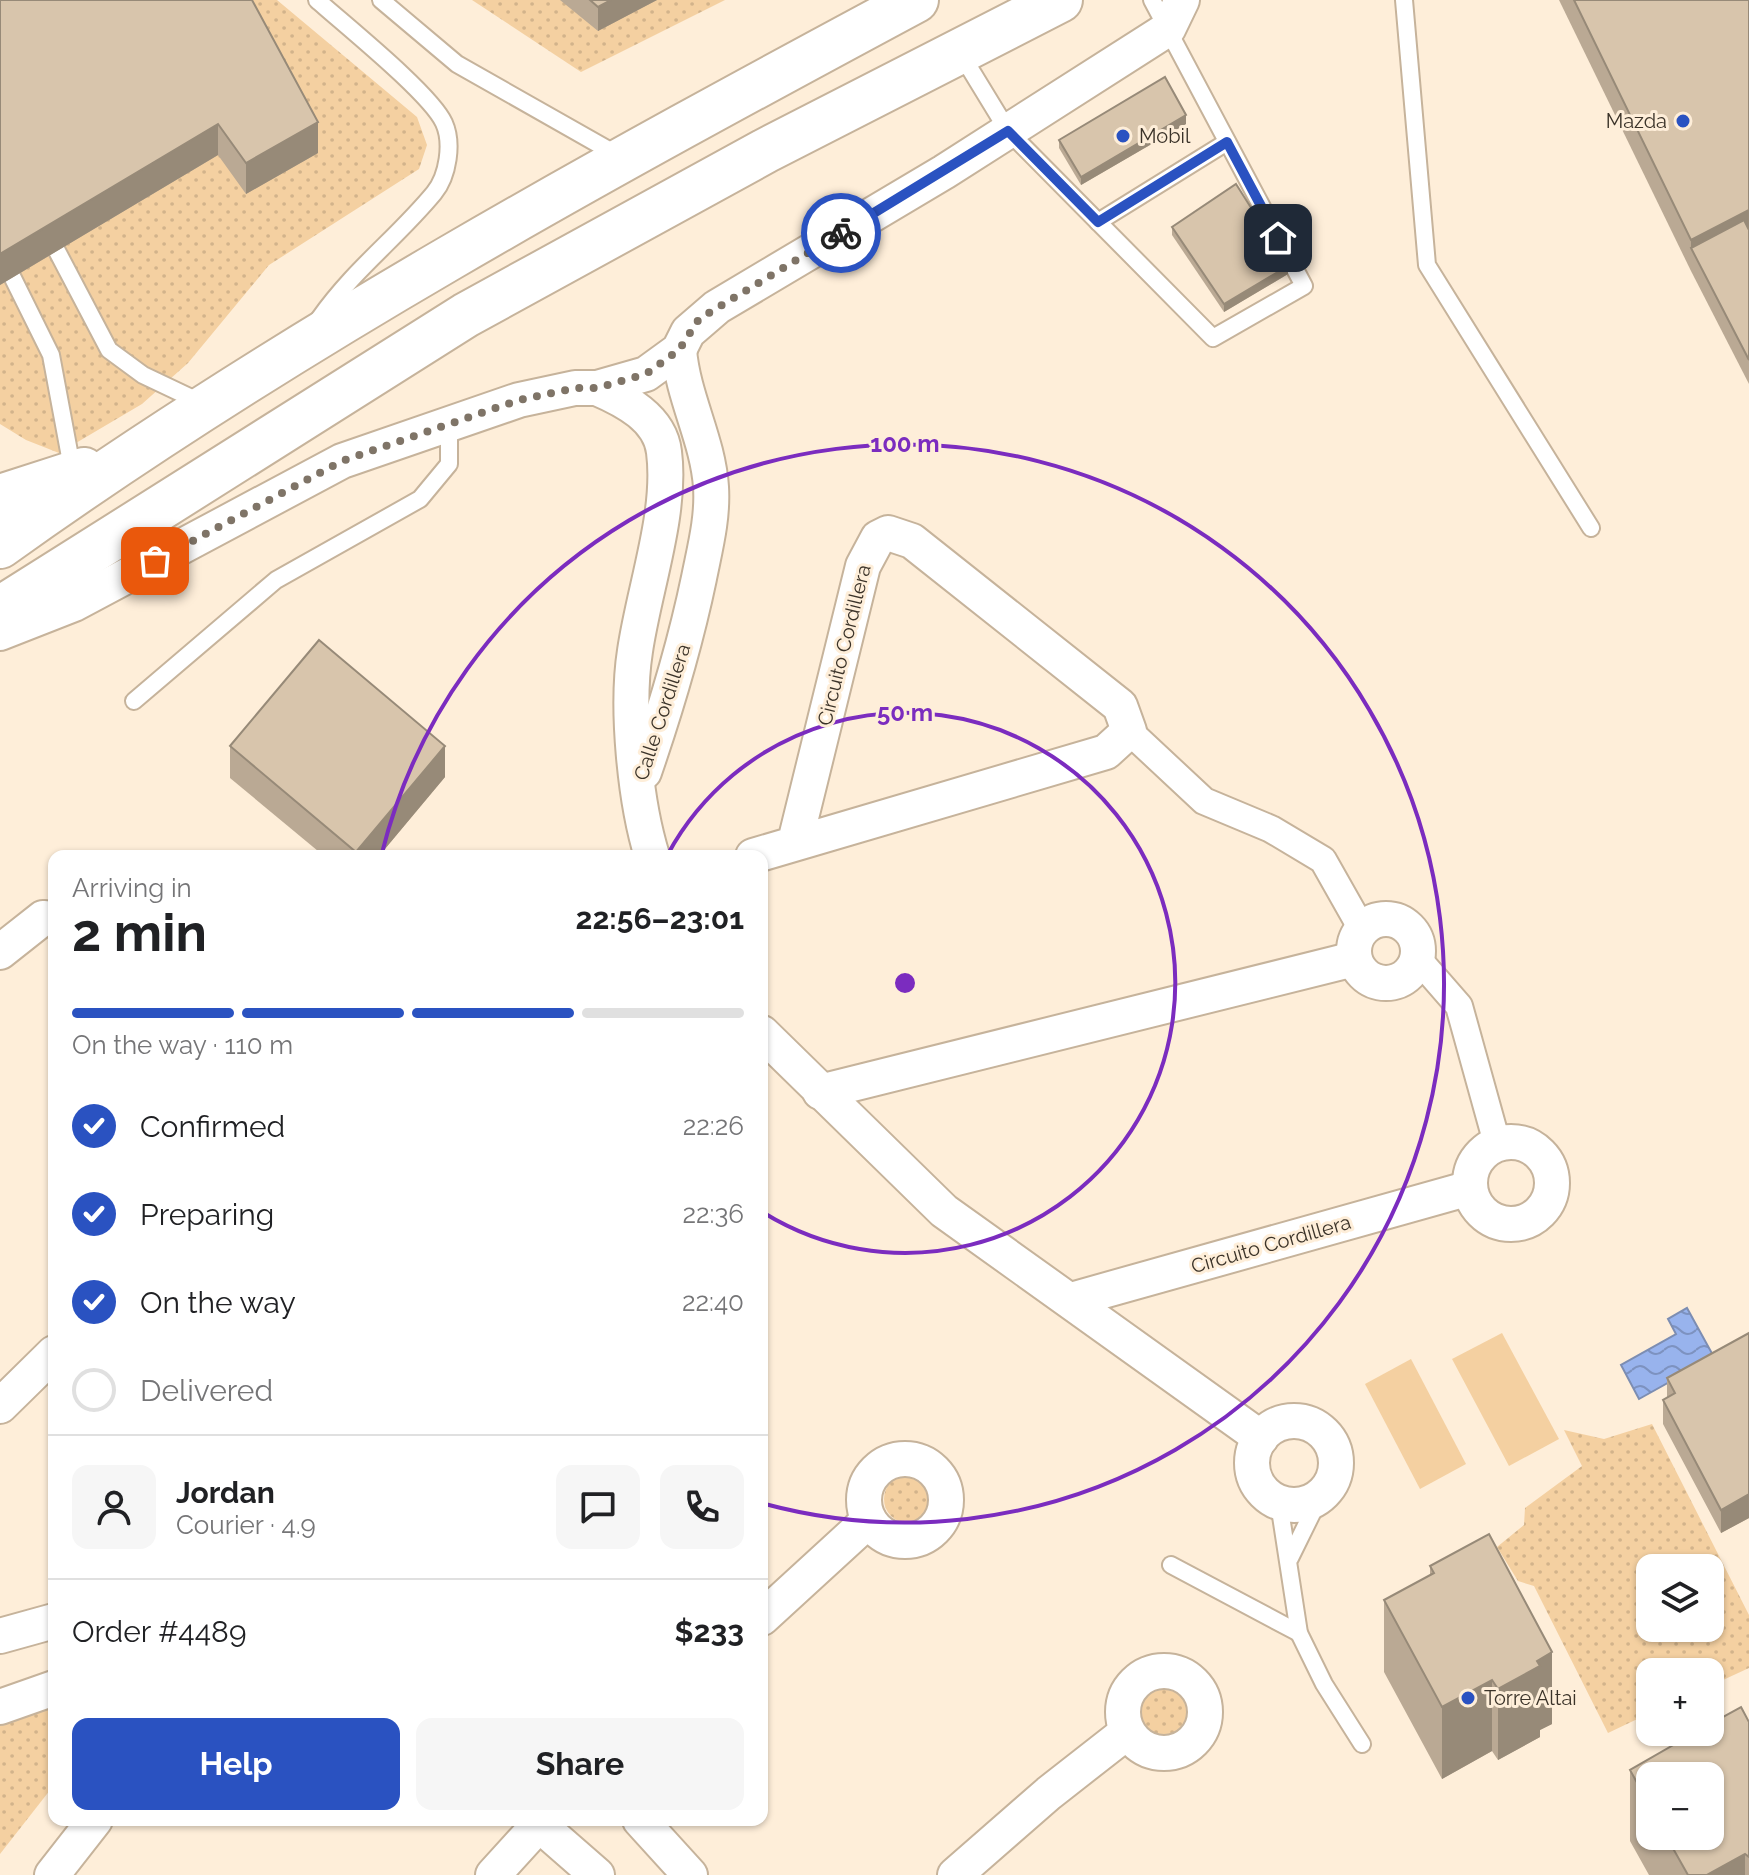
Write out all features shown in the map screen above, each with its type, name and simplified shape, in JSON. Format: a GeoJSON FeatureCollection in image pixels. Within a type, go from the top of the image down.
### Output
{"type":"FeatureCollection","features":[{"type":"Feature","properties":{"kind":"highway"},"geometry":{"type":"LineString","coordinates":[[0,546],[124,457],[300,347],[623,157],[916,0]]}},
{"type":"Feature","properties":{"kind":"highway"},"geometry":{"type":"LineString","coordinates":[[0,609],[466,315],[765,151],[1060,0]]}},
{"type":"Feature","properties":{"kind":"highway"},"geometry":{"type":"LineString","coordinates":[[0,497],[124,457]]}},
{"type":"Feature","properties":{"kind":"street"},"geometry":{"type":"LineString","coordinates":[[0,633],[74,604],[342,461],[519,400],[575,388],[597,388],[646,374],[679,350],[688,332],[717,307],[1008,131],[1167,10]]}},
{"type":"Feature","properties":{"kind":"street","name":"Calle Cordillera"},"geometry":{"type":"LineString","coordinates":[[638,789],[684,653],[710,524],[711,488],[706,454],[681,375],[679,350]]}},
{"type":"Feature","properties":{"kind":"street","name":"Calle Cordillera"},"geometry":{"type":"LineString","coordinates":[[597,388],[625,400],[645,417],[664,451],[663,500],[632,677],[638,789]]}},
{"type":"Feature","properties":{"kind":"street","name":"Circuito Cordillera"},"geometry":{"type":"LineString","coordinates":[[795,842],[863,566],[878,538],[888,533],[912,541],[1120,706],[1129,731],[1204,801],[1271,829],[1323,860],[1358,944],[1365,977],[1385,984],[1406,978],[1418,959]]}},
{"type":"Feature","properties":{"kind":"street"},"geometry":{"type":"LineString","coordinates":[[768,851],[1106,752],[1129,731]]}},
{"type":"Feature","properties":{"kind":"street"},"geometry":{"type":"LineString","coordinates":[[638,789],[651,850]]}},
{"type":"Feature","properties":{"kind":"street"},"geometry":{"type":"LineString","coordinates":[[0,952],[43,918],[48,918]]}},
{"type":"Feature","properties":{"kind":"street"},"geometry":{"type":"LineString","coordinates":[[820,1092],[1358,944],[1380,919],[1401,922],[1415,937],[1418,959],[1459,1006],[1497,1143]]}},
{"type":"Feature","properties":{"kind":"street"},"geometry":{"type":"LineString","coordinates":[[768,1039],[944,1211],[1261,1438]]}},
{"type":"Feature","properties":{"kind":"street"},"geometry":{"type":"LineString","coordinates":[[1497,1143],[1524,1143],[1545,1159],[1552,1185],[1543,1210],[1520,1223],[1493,1220],[1474,1201],[1470,1188],[1476,1161],[1497,1143]]}},
{"type":"Feature","properties":{"kind":"street","name":"Circuito Cordillera"},"geometry":{"type":"LineString","coordinates":[[1071,1300],[1470,1188]]}},
{"type":"Feature","properties":{"kind":"street"},"geometry":{"type":"LineString","coordinates":[[0,1406],[48,1359]]}},
{"type":"Feature","properties":{"kind":"street"},"geometry":{"type":"LineString","coordinates":[[1282,1423],[1308,1424],[1321,1431],[1335,1456],[1330,1484],[1321,1495],[1308,1503],[1279,1503],[1259,1487],[1253,1475],[1252,1462],[1261,1438],[1282,1423]]}},
{"type":"Feature","properties":{"kind":"street"},"geometry":{"type":"LineString","coordinates":[[768,1613],[869,1520]]}},
{"type":"Feature","properties":{"kind":"street"},"geometry":{"type":"LineString","coordinates":[[0,1636],[48,1623]]}},
{"type":"Feature","properties":{"kind":"street"},"geometry":{"type":"LineString","coordinates":[[0,1707],[48,1690]]}},
{"type":"Feature","properties":{"kind":"street"},"geometry":{"type":"LineString","coordinates":[[955,1875],[1049,1793],[1127,1732]]}},
{"type":"Feature","properties":{"kind":"street"},"geometry":{"type":"LineString","coordinates":[[52,1875],[90,1826]]}},
{"type":"Feature","properties":{"kind":"street"},"geometry":{"type":"LineString","coordinates":[[493,1875],[535,1826]]}},
{"type":"Feature","properties":{"kind":"street"},"geometry":{"type":"LineString","coordinates":[[544,1826],[597,1875]]}},
{"type":"Feature","properties":{"kind":"street"},"geometry":{"type":"LineString","coordinates":[[645,1826],[690,1875]]}},
{"type":"Feature","properties":{"kind":"lane"},"geometry":{"type":"LineString","coordinates":[[300,347],[345,282],[437,191],[449,160],[444,123],[415,88],[317,0]]}},
{"type":"Feature","properties":{"kind":"lane"},"geometry":{"type":"LineString","coordinates":[[381,0],[457,64],[623,157]]}},
{"type":"Feature","properties":{"kind":"lane"},"geometry":{"type":"LineString","coordinates":[[1404,0],[1427,265],[1591,528]]}},
{"type":"Feature","properties":{"kind":"lane"},"geometry":{"type":"LineString","coordinates":[[959,52],[1008,131],[1213,338],[1304,286],[1227,142],[1167,10]]}},
{"type":"Feature","properties":{"kind":"lane"},"geometry":{"type":"LineString","coordinates":[[1098,222],[1227,142]]}},
{"type":"Feature","properties":{"kind":"lane"},"geometry":{"type":"LineString","coordinates":[[36,212],[109,350],[143,375],[207,406]]}},
{"type":"Feature","properties":{"kind":"lane"},"geometry":{"type":"LineString","coordinates":[[0,252],[51,355],[73,473]]}},
{"type":"Feature","properties":{"kind":"lane"},"geometry":{"type":"LineString","coordinates":[[134,701],[276,580],[420,499],[449,464],[449,424]]}},
{"type":"Feature","properties":{"kind":"lane"},"geometry":{"type":"LineString","coordinates":[[1290,1558],[1321,1495]]}},
{"type":"Feature","properties":{"kind":"lane"},"geometry":{"type":"LineString","coordinates":[[1279,1503],[1290,1558],[1299,1633],[1324,1684],[1362,1744]]}},
{"type":"Feature","properties":{"kind":"lane"},"geometry":{"type":"LineString","coordinates":[[1171,1565],[1299,1633]]}},
{"type":"Feature","properties":{"kind":"shaded area"},"geometry":{"type":"Polygon","coordinates":[[[0,0],[277,0],[417,117],[427,145],[419,169],[269,265],[188,363],[142,404],[59,453],[26,440],[0,424],[0,0]]]}},
{"type":"Feature","properties":{"kind":"shaded area"},"geometry":{"type":"Polygon","coordinates":[[[472,0],[725,0],[581,72],[472,0]]]}},
{"type":"Feature","properties":{"kind":"shaded area"},"geometry":{"type":"Polygon","coordinates":[[[1502,1333],[1559,1439],[1509,1466],[1452,1359],[1502,1333]]]}},
{"type":"Feature","properties":{"kind":"shaded area"},"geometry":{"type":"Polygon","coordinates":[[[1411,1359],[1466,1464],[1420,1489],[1365,1384],[1411,1359]]]}},
{"type":"Feature","properties":{"kind":"shaded area"},"geometry":{"type":"Polygon","coordinates":[[[1652,1424],[1718,1554],[1636,1554],[1636,1642],[1724,1642],[1724,1566],[1749,1615],[1749,1668],[1724,1680],[1724,1658],[1636,1658],[1636,1720],[1608,1733],[1534,1586],[1518,1581],[1497,1547],[1524,1525],[1525,1508],[1582,1466],[1564,1430],[1604,1439],[1652,1424]]]}},
{"type":"Feature","properties":{"kind":"shaded area"},"geometry":{"type":"Polygon","coordinates":[[[908,1475],[925,1482],[932,1499],[925,1516],[908,1523],[891,1516],[884,1499],[891,1482],[908,1475]]]}},
{"type":"Feature","properties":{"kind":"shaded area"},"geometry":{"type":"Polygon","coordinates":[[[1165,1686],[1183,1693],[1190,1711],[1183,1729],[1165,1736],[1147,1729],[1140,1711],[1147,1693],[1165,1686]]]}},
{"type":"Feature","properties":{"kind":"shaded area"},"geometry":{"type":"Polygon","coordinates":[[[48,1710],[48,1793],[0,1854],[0,1723],[48,1710]]]}},
{"type":"Feature","properties":{"kind":"water"},"geometry":{"type":"Polygon","coordinates":[[[1687,1308],[1714,1357],[1639,1399],[1621,1365],[1676,1334],[1668,1319],[1687,1308]]]}},
{"type":"Feature","properties":{"kind":"building"},"geometry":{"type":"Polygon","coordinates":[[[0,0],[252,0],[318,122],[246,163],[218,124],[0,254],[0,0]]]}},
{"type":"Feature","properties":{"kind":"building"},"geometry":{"type":"Polygon","coordinates":[[[590,0],[611,0],[598,7],[590,0]]]}},
{"type":"Feature","properties":{"kind":"building","name":"Mazda"},"geometry":{"type":"Polygon","coordinates":[[[1574,0],[1749,0],[1749,210],[1691,240],[1574,0]]]}},
{"type":"Feature","properties":{"kind":"building","name":"Mobil"},"geometry":{"type":"Polygon","coordinates":[[[1165,77],[1186,115],[1081,177],[1059,140],[1165,77]]]}},
{"type":"Feature","properties":{"kind":"building"},"geometry":{"type":"Polygon","coordinates":[[[1236,184],[1288,266],[1224,304],[1172,227],[1236,184]]]}},
{"type":"Feature","properties":{"kind":"building"},"geometry":{"type":"Polygon","coordinates":[[[1744,220],[1749,230],[1749,360],[1691,248],[1744,220]]]}},
{"type":"Feature","properties":{"kind":"building"},"geometry":{"type":"Polygon","coordinates":[[[319,640],[445,746],[358,850],[354,850],[230,746],[319,640]]]}},
{"type":"Feature","properties":{"kind":"building"},"geometry":{"type":"Polygon","coordinates":[[[1749,1333],[1749,1494],[1721,1510],[1663,1400],[1675,1393],[1667,1378],[1749,1333]]]}},
{"type":"Feature","properties":{"kind":"building"},"geometry":{"type":"Polygon","coordinates":[[[1489,1534],[1552,1652],[1537,1661],[1540,1666],[1498,1689],[1492,1680],[1442,1707],[1384,1600],[1434,1573],[1430,1566],[1489,1534]]]}},
{"type":"Feature","properties":{"kind":"building"},"geometry":{"type":"Polygon","coordinates":[[[1741,1707],[1749,1722],[1749,1857],[1745,1854],[1707,1875],[1688,1875],[1674,1850],[1724,1850],[1724,1762],[1644,1762],[1672,1746],[1724,1746],[1724,1716],[1741,1707]]]}},
{"type":"Feature","properties":{"kind":"building"},"geometry":{"type":"Polygon","coordinates":[[[1636,1767],[1636,1781],[1630,1770],[1636,1767]]]}},
{"type":"Feature","properties":{"kind":"way so far"},"geometry":{"type":"LineString","coordinates":[[155,561],[342,461],[519,400],[575,388],[597,388],[646,374],[662,366],[679,350],[699,319],[841,233]]}},
{"type":"Feature","properties":{"kind":"place","name":"Mazda"},"geometry":{"type":"Point","coordinates":[1683,121]}},
{"type":"Feature","properties":{"kind":"place","name":"Mobil"},"geometry":{"type":"Point","coordinates":[1123,136]}},
{"type":"Feature","properties":{"kind":"place","name":"Torre Altai"},"geometry":{"type":"Point","coordinates":[1468,1698]}},
{"type":"Feature","properties":{"kind":"route"},"geometry":{"type":"LineString","coordinates":[[841,233],[1008,131],[1098,222],[1227,142],[1278,238]]}}]}
